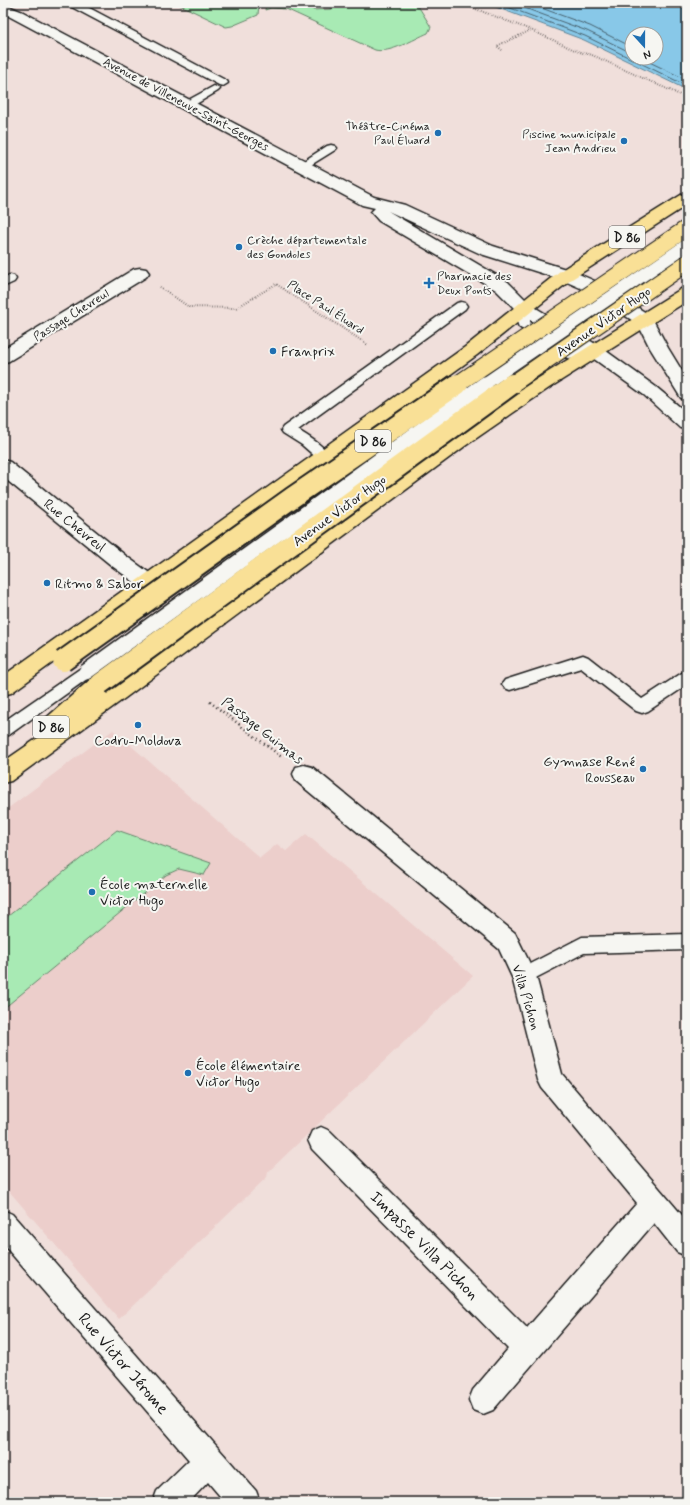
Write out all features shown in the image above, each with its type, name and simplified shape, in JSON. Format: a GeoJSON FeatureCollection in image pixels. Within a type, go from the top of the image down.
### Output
{"type":"FeatureCollection","features":[{"type":"Feature","properties":{"kind":"main road","name":"Avenue de Villeneuve-Saint-Georges"},"geometry":{"type":"LineString","coordinates":[[3,8],[368,201],[399,209],[488,250],[566,275],[591,286],[645,320]]}},
{"type":"Feature","properties":{"kind":"main road","name":"D 86"},"geometry":{"type":"LineString","coordinates":[[3,686],[471,351],[566,275],[687,198]]}},
{"type":"Feature","properties":{"kind":"main road","name":"Avenue de Villeneuve-Saint-Georges"},"geometry":{"type":"LineString","coordinates":[[368,201],[384,217],[502,286],[525,309],[596,352],[650,391],[687,423]]}},
{"type":"Feature","properties":{"kind":"main road","name":"Avenue Victor Hugo"},"geometry":{"type":"LineString","coordinates":[[3,694],[63,661],[293,497],[687,228]]}},
{"type":"Feature","properties":{"kind":"main road","name":"Avenue Victor Hugo"},"geometry":{"type":"LineString","coordinates":[[3,773],[93,678],[687,263]]}},
{"type":"Feature","properties":{"kind":"main road","name":"Passage Chevreul"},"geometry":{"type":"LineString","coordinates":[[3,357],[140,273]]}},
{"type":"Feature","properties":{"kind":"main road","name":"Avenue Victor Hugo"},"geometry":{"type":"LineString","coordinates":[[3,773],[141,676],[458,440],[536,387],[596,352],[687,293]]}},
{"type":"Feature","properties":{"kind":"main road"},"geometry":{"type":"LineString","coordinates":[[645,320],[659,348],[687,394]]}},
{"type":"Feature","properties":{"kind":"main road","name":"Rue Chevreul"},"geometry":{"type":"LineString","coordinates":[[3,467],[119,561],[148,582]]}},
{"type":"Feature","properties":{"kind":"main road","name":"Villa Pichon"},"geometry":{"type":"LineString","coordinates":[[304,774],[507,941],[524,976],[551,1080],[687,1242]]}},
{"type":"Feature","properties":{"kind":"main road","name":"Impasse Villa Pichon"},"geometry":{"type":"LineString","coordinates":[[321,1140],[528,1349]]}},
{"type":"Feature","properties":{"kind":"main road"},"geometry":{"type":"LineString","coordinates":[[483,1400],[654,1202]]}},
{"type":"Feature","properties":{"kind":"main road","name":"Rue Victor Jérome"},"geometry":{"type":"LineString","coordinates":[[3,1223],[245,1502]]}},
{"type":"Feature","properties":{"kind":"main road"},"geometry":{"type":"LineString","coordinates":[[168,1502],[209,1461]]}},
{"type":"Feature","properties":{"kind":"lane"},"geometry":{"type":"LineString","coordinates":[[72,3],[218,86],[187,105]]}},
{"type":"Feature","properties":{"kind":"lane"},"geometry":{"type":"LineString","coordinates":[[302,166],[331,148]]}},
{"type":"Feature","properties":{"kind":"lane","name":"Avenue Victor Hugo"},"geometry":{"type":"LineString","coordinates":[[3,730],[93,678],[413,434],[602,302],[687,245]]}},
{"type":"Feature","properties":{"kind":"lane"},"geometry":{"type":"LineString","coordinates":[[324,456],[307,442],[288,430],[461,306]]}},
{"type":"Feature","properties":{"kind":"lane"},"geometry":{"type":"LineString","coordinates":[[510,684],[583,661],[642,707],[687,677]]}},
{"type":"Feature","properties":{"kind":"lane"},"geometry":{"type":"LineString","coordinates":[[524,976],[582,945],[687,942]]}},
{"type":"Feature","properties":{"kind":"path"},"geometry":{"type":"LineString","coordinates":[[460,3],[531,30],[580,52],[592,55],[687,98]]}},
{"type":"Feature","properties":{"kind":"path"},"geometry":{"type":"LineString","coordinates":[[502,50],[497,46],[531,30]]}},
{"type":"Feature","properties":{"kind":"path","name":"Place Paul Éluard"},"geometry":{"type":"LineString","coordinates":[[140,273],[189,307],[236,308],[276,284],[388,357]]}},
{"type":"Feature","properties":{"kind":"path","name":"Passage Guimas"},"geometry":{"type":"LineString","coordinates":[[210,702],[304,774]]}},
{"type":"Feature","properties":{"kind":"shaded area","name":"École élémentaire Victor Hugo"},"geometry":{"type":"Polygon","coordinates":[[[113,730],[260,858],[277,844],[286,851],[306,834],[473,976],[268,1172],[267,1177],[119,1319],[3,1184],[3,812],[113,730]]]}},
{"type":"Feature","properties":{"kind":"green space"},"geometry":{"type":"Polygon","coordinates":[[[176,3],[259,3],[258,15],[226,27],[176,3]]]}},
{"type":"Feature","properties":{"kind":"green space"},"geometry":{"type":"Polygon","coordinates":[[[266,3],[308,3],[313,10],[332,9],[331,3],[412,3],[420,9],[431,27],[428,33],[395,48],[381,51],[375,50],[286,9],[271,8],[265,10],[266,3]]]}},
{"type":"Feature","properties":{"kind":"green space"},"geometry":{"type":"Polygon","coordinates":[[[117,830],[211,863],[204,875],[179,869],[166,875],[3,1009],[3,920],[117,830]]]}},
{"type":"Feature","properties":{"kind":"water"},"geometry":{"type":"Polygon","coordinates":[[[485,3],[687,3],[687,90],[638,66],[664,66],[664,26],[624,26],[624,59],[584,40],[485,3]]]}},
{"type":"Feature","properties":{"kind":"place","name":"Théâtre-Cinéma Paul Éluard"},"geometry":{"type":"Point","coordinates":[438,133]}},
{"type":"Feature","properties":{"kind":"place","name":"Piscine municipale Jean Andrieu"},"geometry":{"type":"Point","coordinates":[624,141]}},
{"type":"Feature","properties":{"kind":"place","name":"Crèche départementale des Gondoles"},"geometry":{"type":"Point","coordinates":[239,247]}},
{"type":"Feature","properties":{"kind":"place","name":"Pharmacie des Deux Ponts"},"geometry":{"type":"Point","coordinates":[429,283]}},
{"type":"Feature","properties":{"kind":"place","name":"Franprix"},"geometry":{"type":"Point","coordinates":[273,351]}},
{"type":"Feature","properties":{"kind":"place","name":"Ritmo & Sabor"},"geometry":{"type":"Point","coordinates":[47,583]}},
{"type":"Feature","properties":{"kind":"place","name":"Codru-Moldova"},"geometry":{"type":"Point","coordinates":[138,725]}},
{"type":"Feature","properties":{"kind":"place","name":"Gymnase René Rousseau"},"geometry":{"type":"Point","coordinates":[643,769]}},
{"type":"Feature","properties":{"kind":"place","name":"École maternelle Victor Hugo"},"geometry":{"type":"Point","coordinates":[92,892]}},
{"type":"Feature","properties":{"kind":"place","name":"École élémentaire Victor Hugo"},"geometry":{"type":"Point","coordinates":[188,1073]}}]}
